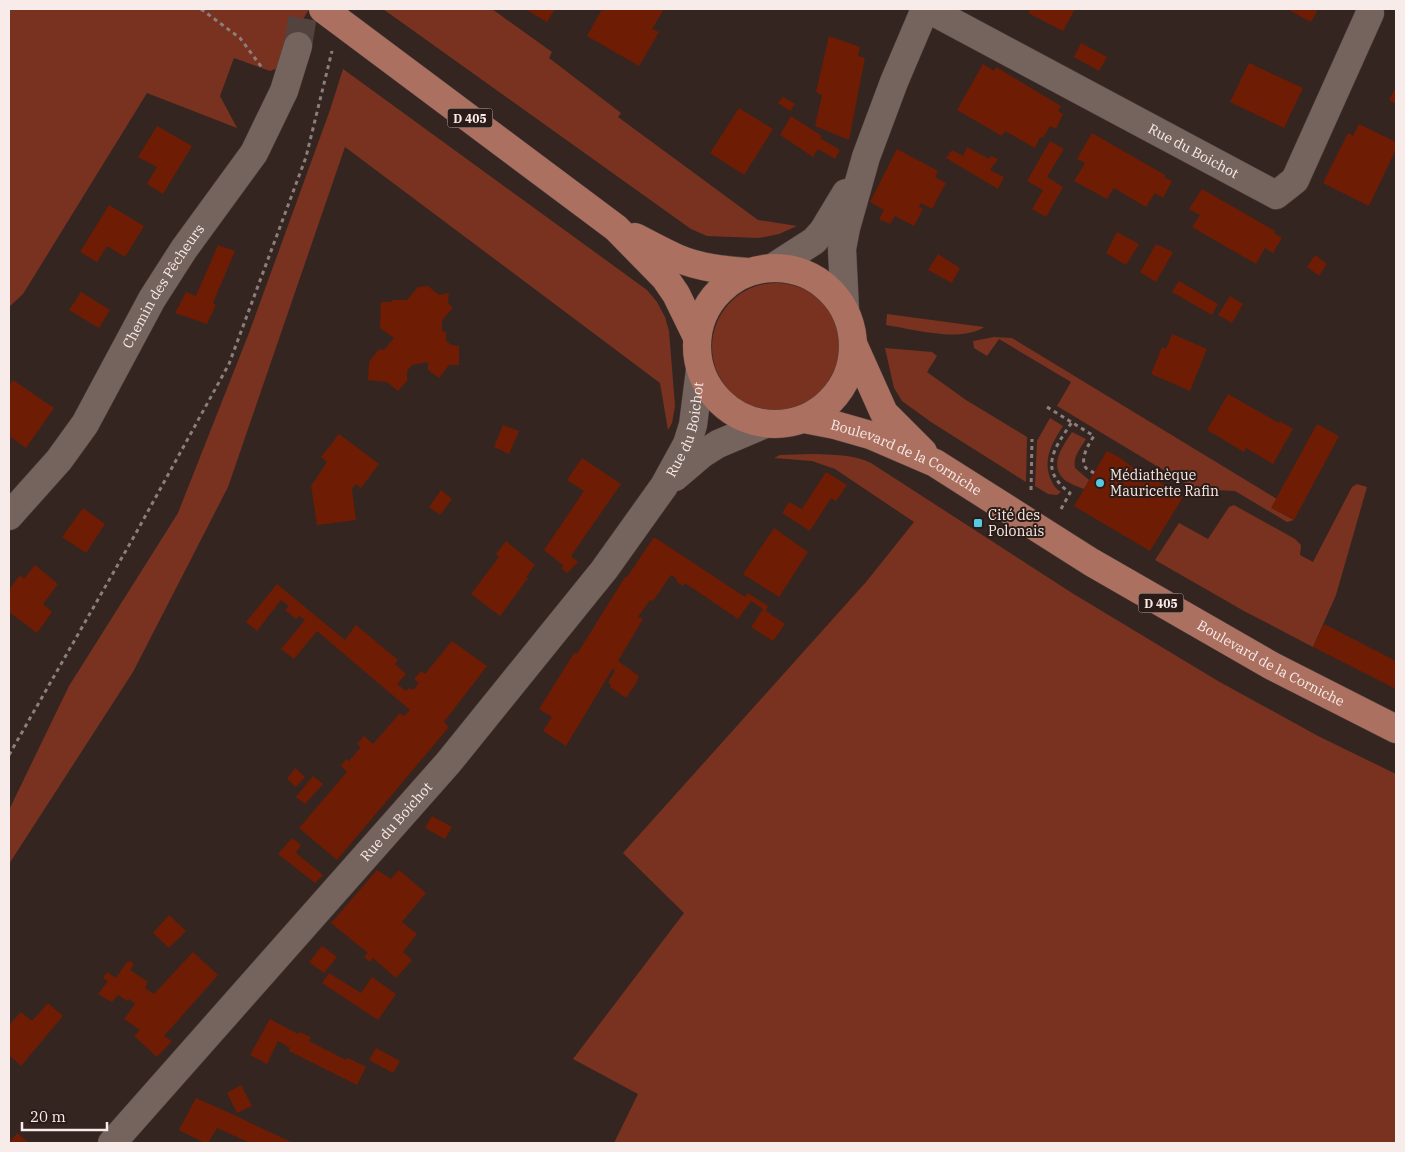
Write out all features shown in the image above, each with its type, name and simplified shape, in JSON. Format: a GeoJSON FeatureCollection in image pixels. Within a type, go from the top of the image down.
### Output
{"type":"FeatureCollection","features":[{"type":"Feature","properties":{"kind":"main road","name":"D 405"},"geometry":{"type":"LineString","coordinates":[[331,15],[616,228],[665,278],[676,294],[697,337]]}},
{"type":"Feature","properties":{"kind":"main road","name":"D 405"},"geometry":{"type":"LineString","coordinates":[[616,228],[678,258],[717,269],[760,270]]}},
{"type":"Feature","properties":{"kind":"main road"},"geometry":{"type":"LineString","coordinates":[[760,270],[794,270],[814,278],[832,292],[845,310],[851,326],[854,346],[853,359],[844,385],[827,405],[816,413],[791,423],[765,424],[741,417],[720,402],[705,382],[697,359],[697,337],[704,313],[718,292],[727,284],[760,270]]}},
{"type":"Feature","properties":{"kind":"main road","name":"D 405"},"geometry":{"type":"LineString","coordinates":[[854,346],[884,413],[935,463]]}},
{"type":"Feature","properties":{"kind":"main road","name":"Boulevard de la Corniche"},"geometry":{"type":"LineString","coordinates":[[804,419],[870,435],[935,463],[1091,562],[1272,666],[1396,729]]}},
{"type":"Feature","properties":{"kind":"street","name":"Rue du Boichot"},"geometry":{"type":"LineString","coordinates":[[845,310],[842,249],[846,228],[866,157],[894,82],[926,9],[1276,195],[1295,180],[1370,13]]}},
{"type":"Feature","properties":{"kind":"street","name":"Chemin des Pêcheurs"},"geometry":{"type":"LineString","coordinates":[[9,516],[59,460],[85,424],[152,299],[184,249],[254,153],[284,91],[298,46]]}},
{"type":"Feature","properties":{"kind":"street","name":"Rue du Boichot"},"geometry":{"type":"LineString","coordinates":[[760,270],[814,241],[824,231],[866,157]]}},
{"type":"Feature","properties":{"kind":"street","name":"Rue du Boichot"},"geometry":{"type":"LineString","coordinates":[[112,1143],[448,763],[604,570],[664,486],[687,444],[693,425],[700,370]]}},
{"type":"Feature","properties":{"kind":"street","name":"Rue du Boichot"},"geometry":{"type":"LineString","coordinates":[[664,486],[702,454],[718,444],[765,424]]}},
{"type":"Feature","properties":{"kind":"path"},"geometry":{"type":"LineString","coordinates":[[202,9],[240,38],[259,66],[284,91]]}},
{"type":"Feature","properties":{"kind":"path"},"geometry":{"type":"LineString","coordinates":[[9,755],[136,533],[229,364],[306,157],[331,15]]}},
{"type":"Feature","properties":{"kind":"path"},"geometry":{"type":"LineString","coordinates":[[1047,407],[1094,436],[1088,445],[1084,463],[1086,468],[1094,473]]}},
{"type":"Feature","properties":{"kind":"path"},"geometry":{"type":"LineString","coordinates":[[1061,509],[1070,493],[1062,487],[1054,476],[1052,457],[1056,445],[1072,422]]}},
{"type":"Feature","properties":{"kind":"path"},"geometry":{"type":"LineString","coordinates":[[1031,491],[1032,439]]}},
{"type":"Feature","properties":{"kind":"shaded area"},"geometry":{"type":"Polygon","coordinates":[[[9,9],[309,9],[290,42],[281,67],[270,71],[234,58],[220,96],[237,128],[147,93],[23,294],[9,307],[9,9]]]}},
{"type":"Feature","properties":{"kind":"shaded area"},"geometry":{"type":"Polygon","coordinates":[[[383,9],[492,9],[552,52],[549,58],[621,113],[618,117],[758,220],[797,226],[779,234],[759,238],[707,236],[691,229],[383,9]]]}},
{"type":"Feature","properties":{"kind":"shaded area"},"geometry":{"type":"Polygon","coordinates":[[[343,69],[647,290],[657,302],[665,317],[669,331],[675,406],[672,423],[668,430],[660,383],[345,147],[228,487],[133,672],[9,864],[9,810],[69,686],[178,513],[249,333],[330,110],[343,69]]]}},
{"type":"Feature","properties":{"kind":"shaded area"},"geometry":{"type":"Polygon","coordinates":[[[776,283],[800,288],[821,302],[835,323],[840,347],[835,371],[821,392],[800,406],[776,411],[752,406],[731,392],[717,371],[712,347],[717,323],[731,302],[752,288],[776,283]]]}},
{"type":"Feature","properties":{"kind":"shaded area"},"geometry":{"type":"Polygon","coordinates":[[[887,314],[984,327],[974,332],[963,334],[923,332],[886,325],[887,314]]]}},
{"type":"Feature","properties":{"kind":"shaded area"},"geometry":{"type":"Polygon","coordinates":[[[994,337],[1012,338],[1277,499],[1272,508],[1294,520],[1287,522],[1235,491],[1195,489],[1057,406],[1071,382],[999,339],[987,356],[974,348],[973,341],[994,337]]]}},
{"type":"Feature","properties":{"kind":"shaded area"},"geometry":{"type":"Polygon","coordinates":[[[885,348],[932,352],[937,356],[927,372],[966,400],[1027,437],[1026,482],[931,422],[902,401],[894,388],[885,348]]]}},
{"type":"Feature","properties":{"kind":"shaded area"},"geometry":{"type":"Polygon","coordinates":[[[1050,418],[1063,426],[1052,445],[1048,459],[1048,473],[1055,487],[1061,492],[1057,495],[1048,494],[1035,486],[1037,441],[1050,418]]]}},
{"type":"Feature","properties":{"kind":"shaded area"},"geometry":{"type":"Polygon","coordinates":[[[1072,432],[1086,439],[1075,460],[1075,468],[1089,480],[1084,489],[1066,481],[1060,475],[1058,469],[1058,456],[1072,432]]]}},
{"type":"Feature","properties":{"kind":"shaded area"},"geometry":{"type":"Polygon","coordinates":[[[780,455],[850,456],[871,463],[1072,593],[1218,681],[1318,736],[1396,774],[1396,1143],[614,1143],[638,1094],[573,1059],[684,913],[623,853],[866,582],[914,522],[835,469],[812,461],[774,458],[780,455]]]}},
{"type":"Feature","properties":{"kind":"shaded area"},"geometry":{"type":"Polygon","coordinates":[[[1357,484],[1367,487],[1336,595],[1313,647],[1244,611],[1155,560],[1179,523],[1208,539],[1229,507],[1234,505],[1295,539],[1301,545],[1300,555],[1313,562],[1352,487],[1357,484]]]}},
{"type":"Feature","properties":{"kind":"building"},"geometry":{"type":"Polygon","coordinates":[[[525,9],[555,9],[547,22],[525,9]]]}},
{"type":"Feature","properties":{"kind":"building"},"geometry":{"type":"Polygon","coordinates":[[[602,9],[664,9],[652,29],[659,32],[639,66],[587,36],[602,9]]]}},
{"type":"Feature","properties":{"kind":"building"},"geometry":{"type":"Polygon","coordinates":[[[1030,9],[1075,9],[1063,31],[1028,13],[1030,9]]]}},
{"type":"Feature","properties":{"kind":"building"},"geometry":{"type":"Polygon","coordinates":[[[1287,9],[1318,9],[1311,22],[1287,9]]]}},
{"type":"Feature","properties":{"kind":"building"},"geometry":{"type":"Polygon","coordinates":[[[829,36],[860,47],[858,56],[865,58],[849,140],[815,126],[822,95],[816,92],[829,36]]]}},
{"type":"Feature","properties":{"kind":"building"},"geometry":{"type":"Polygon","coordinates":[[[1081,43],[1107,57],[1099,71],[1074,57],[1081,43]]]}},
{"type":"Feature","properties":{"kind":"building"},"geometry":{"type":"Polygon","coordinates":[[[1249,63],[1303,88],[1284,128],[1230,102],[1249,63]]]}},
{"type":"Feature","properties":{"kind":"building"},"geometry":{"type":"Polygon","coordinates":[[[983,64],[994,71],[996,67],[1061,106],[1058,111],[1063,114],[1056,129],[1050,126],[1043,138],[1040,137],[1035,148],[1005,131],[1002,136],[957,110],[983,64]]]}},
{"type":"Feature","properties":{"kind":"building"},"geometry":{"type":"Polygon","coordinates":[[[1396,90],[1396,104],[1389,100],[1396,90]]]}},
{"type":"Feature","properties":{"kind":"building"},"geometry":{"type":"Polygon","coordinates":[[[783,97],[795,104],[790,111],[778,103],[783,97]]]}},
{"type":"Feature","properties":{"kind":"building"},"geometry":{"type":"Polygon","coordinates":[[[739,108],[773,129],[744,175],[710,153],[739,108]]]}},
{"type":"Feature","properties":{"kind":"building"},"geometry":{"type":"Polygon","coordinates":[[[791,116],[822,136],[820,138],[840,150],[835,159],[818,149],[813,157],[780,135],[791,116]]]}},
{"type":"Feature","properties":{"kind":"building"},"geometry":{"type":"Polygon","coordinates":[[[1359,124],[1396,142],[1396,149],[1369,206],[1323,183],[1348,133],[1353,136],[1359,124]]]}},
{"type":"Feature","properties":{"kind":"building"},"geometry":{"type":"Polygon","coordinates":[[[157,126],[192,146],[163,194],[147,184],[157,167],[138,157],[157,126]]]}},
{"type":"Feature","properties":{"kind":"building"},"geometry":{"type":"Polygon","coordinates":[[[1092,133],[1165,175],[1164,177],[1172,181],[1163,198],[1155,193],[1146,207],[1114,188],[1107,199],[1074,181],[1085,163],[1077,159],[1092,133]]]}},
{"type":"Feature","properties":{"kind":"building"},"geometry":{"type":"Polygon","coordinates":[[[1050,141],[1064,149],[1047,177],[1063,187],[1046,217],[1032,209],[1043,190],[1027,181],[1050,141]]]}},
{"type":"Feature","properties":{"kind":"building"},"geometry":{"type":"Polygon","coordinates":[[[967,147],[989,159],[991,156],[998,159],[990,170],[1004,177],[998,189],[946,158],[952,150],[963,156],[967,147]]]}},
{"type":"Feature","properties":{"kind":"building"},"geometry":{"type":"Polygon","coordinates":[[[897,149],[938,171],[935,177],[946,183],[932,209],[921,203],[919,207],[923,209],[914,226],[895,216],[890,224],[879,219],[884,210],[870,202],[897,149]]]}},
{"type":"Feature","properties":{"kind":"building"},"geometry":{"type":"Polygon","coordinates":[[[1202,189],[1275,231],[1274,233],[1282,238],[1273,253],[1265,248],[1256,264],[1192,227],[1200,215],[1189,209],[1202,189]]]}},
{"type":"Feature","properties":{"kind":"building"},"geometry":{"type":"Polygon","coordinates":[[[109,205],[144,226],[125,257],[107,246],[97,262],[80,252],[109,205]]]}},
{"type":"Feature","properties":{"kind":"building"},"geometry":{"type":"Polygon","coordinates":[[[1117,232],[1139,244],[1126,265],[1106,253],[1117,232]]]}},
{"type":"Feature","properties":{"kind":"building"},"geometry":{"type":"Polygon","coordinates":[[[1156,244],[1173,252],[1156,282],[1140,272],[1156,244]]]}},
{"type":"Feature","properties":{"kind":"building"},"geometry":{"type":"Polygon","coordinates":[[[218,245],[235,251],[213,303],[216,305],[207,324],[175,313],[186,292],[196,296],[218,245]]]}},
{"type":"Feature","properties":{"kind":"building"},"geometry":{"type":"Polygon","coordinates":[[[938,254],[960,268],[952,283],[928,270],[938,254]]]}},
{"type":"Feature","properties":{"kind":"building"},"geometry":{"type":"Polygon","coordinates":[[[1315,255],[1327,264],[1319,276],[1307,267],[1315,255]]]}},
{"type":"Feature","properties":{"kind":"building"},"geometry":{"type":"Polygon","coordinates":[[[1179,281],[1218,304],[1212,315],[1172,292],[1179,281]]]}},
{"type":"Feature","properties":{"kind":"building"},"geometry":{"type":"Polygon","coordinates":[[[428,286],[439,295],[449,293],[448,303],[453,308],[442,320],[442,331],[446,332],[446,340],[451,345],[459,346],[459,365],[449,365],[439,378],[428,370],[428,362],[412,365],[407,371],[407,381],[398,391],[387,382],[368,380],[369,362],[379,349],[384,350],[394,338],[380,328],[381,302],[407,300],[418,287],[428,286]]]}},
{"type":"Feature","properties":{"kind":"building"},"geometry":{"type":"Polygon","coordinates":[[[81,292],[110,310],[99,328],[69,310],[81,292]]]}},
{"type":"Feature","properties":{"kind":"building"},"geometry":{"type":"Polygon","coordinates":[[[1230,296],[1243,304],[1232,323],[1218,315],[1230,296]]]}},
{"type":"Feature","properties":{"kind":"building"},"geometry":{"type":"Polygon","coordinates":[[[1172,334],[1207,349],[1190,391],[1151,374],[1162,347],[1166,349],[1172,334]]]}},
{"type":"Feature","properties":{"kind":"building"},"geometry":{"type":"Polygon","coordinates":[[[13,380],[54,408],[26,448],[9,436],[9,386],[13,380]]]}},
{"type":"Feature","properties":{"kind":"building"},"geometry":{"type":"Polygon","coordinates":[[[1228,394],[1293,429],[1273,464],[1246,448],[1244,452],[1207,430],[1228,394]]]}},
{"type":"Feature","properties":{"kind":"building"},"geometry":{"type":"Polygon","coordinates":[[[1317,424],[1339,436],[1294,520],[1271,508],[1317,424]]]}},
{"type":"Feature","properties":{"kind":"building"},"geometry":{"type":"Polygon","coordinates":[[[503,425],[519,431],[509,454],[494,447],[503,425]]]}},
{"type":"Feature","properties":{"kind":"building"},"geometry":{"type":"Polygon","coordinates":[[[339,434],[379,464],[361,488],[356,484],[352,489],[356,520],[317,525],[311,486],[327,462],[321,457],[339,434]]]}},
{"type":"Feature","properties":{"kind":"building"},"geometry":{"type":"Polygon","coordinates":[[[1107,451],[1183,497],[1150,551],[1074,506],[1107,451]]]}},
{"type":"Feature","properties":{"kind":"building"},"geometry":{"type":"Polygon","coordinates":[[[582,458],[621,484],[571,556],[578,562],[567,573],[561,568],[564,566],[544,550],[584,491],[567,480],[582,458]]]}},
{"type":"Feature","properties":{"kind":"building"},"geometry":{"type":"Polygon","coordinates":[[[826,472],[847,485],[836,501],[831,498],[810,531],[782,513],[789,502],[802,509],[826,472]]]}},
{"type":"Feature","properties":{"kind":"building"},"geometry":{"type":"Polygon","coordinates":[[[441,490],[452,499],[440,515],[429,507],[441,490]]]}},
{"type":"Feature","properties":{"kind":"building"},"geometry":{"type":"Polygon","coordinates":[[[83,508],[105,524],[86,553],[62,537],[83,508]]]}},
{"type":"Feature","properties":{"kind":"building"},"geometry":{"type":"Polygon","coordinates":[[[774,528],[808,552],[779,597],[743,574],[774,528]]]}},
{"type":"Feature","properties":{"kind":"building"},"geometry":{"type":"Polygon","coordinates":[[[654,537],[745,597],[748,593],[768,606],[766,611],[785,624],[773,641],[751,627],[763,609],[751,601],[738,619],[685,583],[683,586],[671,575],[653,601],[650,600],[638,617],[643,619],[618,661],[639,676],[635,685],[626,698],[610,687],[611,685],[608,682],[615,671],[613,668],[566,746],[543,731],[552,717],[539,709],[574,653],[577,654],[625,577],[627,577],[654,537]]]}},
{"type":"Feature","properties":{"kind":"building"},"geometry":{"type":"Polygon","coordinates":[[[506,541],[535,565],[526,577],[528,578],[500,616],[471,594],[499,557],[496,554],[506,541]]]}},
{"type":"Feature","properties":{"kind":"building"},"geometry":{"type":"Polygon","coordinates":[[[35,565],[58,584],[43,604],[52,612],[37,633],[9,612],[9,590],[20,575],[24,579],[35,565]]]}},
{"type":"Feature","properties":{"kind":"building"},"geometry":{"type":"Polygon","coordinates":[[[277,584],[345,640],[356,625],[398,660],[395,664],[406,674],[397,684],[406,691],[409,688],[413,690],[419,683],[414,679],[421,671],[425,674],[452,641],[487,666],[444,722],[449,727],[337,860],[299,828],[347,772],[341,766],[346,759],[349,761],[361,747],[357,744],[364,736],[373,744],[400,713],[404,716],[410,710],[317,631],[294,659],[281,649],[305,620],[299,616],[296,619],[285,610],[289,606],[281,600],[257,631],[246,622],[277,584]]]}},
{"type":"Feature","properties":{"kind":"building"},"geometry":{"type":"Polygon","coordinates":[[[1324,624],[1396,661],[1396,689],[1313,647],[1324,624]]]}},
{"type":"Feature","properties":{"kind":"building"},"geometry":{"type":"Polygon","coordinates":[[[295,768],[305,777],[296,787],[287,779],[295,768]]]}},
{"type":"Feature","properties":{"kind":"building"},"geometry":{"type":"Polygon","coordinates":[[[313,776],[323,784],[305,804],[296,797],[313,776]]]}},
{"type":"Feature","properties":{"kind":"building"},"geometry":{"type":"Polygon","coordinates":[[[432,816],[452,827],[445,839],[425,828],[432,816]]]}},
{"type":"Feature","properties":{"kind":"building"},"geometry":{"type":"Polygon","coordinates":[[[292,838],[301,845],[296,853],[323,875],[315,883],[278,854],[292,838]]]}},
{"type":"Feature","properties":{"kind":"building"},"geometry":{"type":"Polygon","coordinates":[[[377,870],[391,879],[399,870],[426,893],[402,922],[417,934],[403,952],[412,960],[396,978],[373,958],[370,962],[364,957],[368,953],[331,923],[377,870]]]}},
{"type":"Feature","properties":{"kind":"building"},"geometry":{"type":"Polygon","coordinates":[[[169,915],[186,931],[169,948],[153,933],[169,915]]]}},
{"type":"Feature","properties":{"kind":"building"},"geometry":{"type":"Polygon","coordinates":[[[322,946],[337,957],[324,973],[309,962],[322,946]]]}},
{"type":"Feature","properties":{"kind":"building"},"geometry":{"type":"Polygon","coordinates":[[[193,952],[218,975],[164,1036],[172,1041],[157,1057],[134,1036],[140,1030],[124,1019],[135,1004],[129,999],[127,1001],[118,995],[112,1002],[98,994],[108,981],[103,978],[107,972],[116,978],[127,962],[130,961],[134,964],[130,970],[148,982],[145,988],[154,994],[193,952]]]}},
{"type":"Feature","properties":{"kind":"building"},"geometry":{"type":"Polygon","coordinates":[[[329,973],[361,993],[372,977],[396,994],[378,1020],[322,983],[329,973]]]}},
{"type":"Feature","properties":{"kind":"building"},"geometry":{"type":"Polygon","coordinates":[[[48,1003],[63,1016],[21,1066],[9,1055],[9,1025],[21,1012],[32,1021],[48,1003]]]}},
{"type":"Feature","properties":{"kind":"building"},"geometry":{"type":"Polygon","coordinates":[[[270,1019],[298,1034],[299,1032],[311,1037],[309,1041],[346,1060],[348,1058],[366,1067],[357,1085],[289,1051],[290,1048],[278,1041],[267,1064],[250,1055],[270,1019]]]}},
{"type":"Feature","properties":{"kind":"building"},"geometry":{"type":"Polygon","coordinates":[[[376,1048],[400,1061],[393,1073],[369,1060],[376,1048]]]}},
{"type":"Feature","properties":{"kind":"building"},"geometry":{"type":"Polygon","coordinates":[[[241,1085],[252,1106],[237,1113],[227,1093],[241,1085]]]}},
{"type":"Feature","properties":{"kind":"building"},"geometry":{"type":"Polygon","coordinates":[[[196,1098],[293,1143],[250,1143],[217,1128],[208,1143],[205,1143],[179,1130],[196,1098]]]}},
{"type":"Feature","properties":{"kind":"building"},"geometry":{"type":"Polygon","coordinates":[[[17,1133],[29,1143],[9,1143],[17,1133]]]}},
{"type":"Feature","properties":{"kind":"tunnel"},"geometry":{"type":"LineString","coordinates":[[298,46],[304,9]]}},
{"type":"Feature","properties":{"kind":"place","name":"Médiathèque Mauricette Rafin"},"geometry":{"type":"Point","coordinates":[1100,483]}},
{"type":"Feature","properties":{"kind":"place","name":"Cité des Polonais"},"geometry":{"type":"Point","coordinates":[978,523]}}]}
